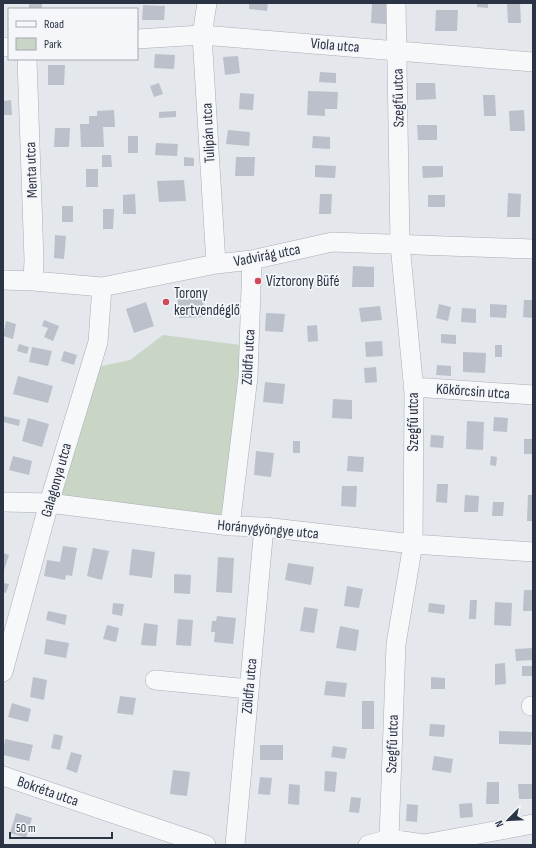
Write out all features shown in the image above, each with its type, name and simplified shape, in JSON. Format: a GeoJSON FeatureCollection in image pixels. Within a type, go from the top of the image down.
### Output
{"type":"FeatureCollection","features":[{"type":"Feature","properties":{"kind":"street","name":"Tulipán utca"},"geometry":{"type":"LineString","coordinates":[[207,3],[202,35],[216,264]]}},
{"type":"Feature","properties":{"kind":"street","name":"Szegfű utca"},"geometry":{"type":"LineString","coordinates":[[389,839],[396,644],[413,544],[413,387],[400,244],[396,3]]}},
{"type":"Feature","properties":{"kind":"street","name":"Viola utca"},"geometry":{"type":"LineString","coordinates":[[138,40],[202,35],[533,62]]}},
{"type":"Feature","properties":{"kind":"street","name":"Menta utca"},"geometry":{"type":"LineString","coordinates":[[27,60],[34,260],[33,281]]}},
{"type":"Feature","properties":{"kind":"street","name":"Vadvirág utca"},"geometry":{"type":"LineString","coordinates":[[3,280],[102,287],[216,264],[252,260],[332,242],[533,249]]}},
{"type":"Feature","properties":{"kind":"street","name":"Zöldfa utca"},"geometry":{"type":"LineString","coordinates":[[230,526],[248,377],[252,260]]}},
{"type":"Feature","properties":{"kind":"street","name":"Galagonya utca"},"geometry":{"type":"LineString","coordinates":[[3,672],[50,503],[98,342],[102,287]]}},
{"type":"Feature","properties":{"kind":"street","name":"Kökörcsin utca"},"geometry":{"type":"LineString","coordinates":[[413,387],[533,395]]}},
{"type":"Feature","properties":{"kind":"street","name":"Horánygyöngye utca"},"geometry":{"type":"LineString","coordinates":[[3,502],[50,503],[230,526],[264,527],[413,544],[533,552]]}},
{"type":"Feature","properties":{"kind":"street","name":"Zöldfa utca"},"geometry":{"type":"LineString","coordinates":[[235,845],[264,527]]}},
{"type":"Feature","properties":{"kind":"street"},"geometry":{"type":"LineString","coordinates":[[155,680],[249,689]]}},
{"type":"Feature","properties":{"kind":"street","name":"Bokréta utca"},"geometry":{"type":"LineString","coordinates":[[3,776],[206,845]]}},
{"type":"Feature","properties":{"kind":"street"},"geometry":{"type":"LineString","coordinates":[[368,845],[389,839],[424,844],[533,824]]}},
{"type":"Feature","properties":{"kind":"green space"},"geometry":{"type":"Polygon","coordinates":[[[163,335],[241,345],[228,506],[215,520],[69,505],[57,488],[97,367],[130,360],[163,335]]]}},
{"type":"Feature","properties":{"kind":"building"},"geometry":{"type":"Polygon","coordinates":[[[29,3],[42,3],[42,8],[29,8],[29,3]]]}},
{"type":"Feature","properties":{"kind":"building"},"geometry":{"type":"Polygon","coordinates":[[[249,3],[268,3],[267,11],[249,9],[249,3]]]}},
{"type":"Feature","properties":{"kind":"building"},"geometry":{"type":"Polygon","coordinates":[[[372,3],[387,3],[386,24],[371,23],[372,3]]]}},
{"type":"Feature","properties":{"kind":"building"},"geometry":{"type":"Polygon","coordinates":[[[477,3],[488,3],[488,8],[477,7],[477,3]]]}},
{"type":"Feature","properties":{"kind":"building"},"geometry":{"type":"Polygon","coordinates":[[[507,3],[520,3],[521,23],[508,23],[507,3]]]}},
{"type":"Feature","properties":{"kind":"building"},"geometry":{"type":"Polygon","coordinates":[[[143,5],[165,6],[164,20],[142,20],[143,5]]]}},
{"type":"Feature","properties":{"kind":"building"},"geometry":{"type":"Polygon","coordinates":[[[436,10],[458,10],[457,31],[435,31],[436,10]]]}},
{"type":"Feature","properties":{"kind":"building"},"geometry":{"type":"Polygon","coordinates":[[[155,54],[175,55],[174,69],[154,68],[155,54]]]}},
{"type":"Feature","properties":{"kind":"building"},"geometry":{"type":"Polygon","coordinates":[[[238,56],[240,73],[225,75],[223,57],[238,56]]]}},
{"type":"Feature","properties":{"kind":"building"},"geometry":{"type":"Polygon","coordinates":[[[48,65],[65,65],[64,85],[48,85],[48,65]]]}},
{"type":"Feature","properties":{"kind":"building"},"geometry":{"type":"Polygon","coordinates":[[[320,72],[336,73],[336,83],[319,82],[320,72]]]}},
{"type":"Feature","properties":{"kind":"building"},"geometry":{"type":"Polygon","coordinates":[[[159,83],[163,94],[154,97],[150,86],[159,83]]]}},
{"type":"Feature","properties":{"kind":"building"},"geometry":{"type":"Polygon","coordinates":[[[416,83],[435,83],[436,99],[416,100],[416,83]]]}},
{"type":"Feature","properties":{"kind":"building"},"geometry":{"type":"Polygon","coordinates":[[[308,91],[338,92],[337,109],[325,109],[325,116],[307,115],[308,91]]]}},
{"type":"Feature","properties":{"kind":"building"},"geometry":{"type":"Polygon","coordinates":[[[240,93],[254,94],[253,110],[239,109],[240,93]]]}},
{"type":"Feature","properties":{"kind":"building"},"geometry":{"type":"Polygon","coordinates":[[[483,95],[495,95],[496,116],[484,116],[483,95]]]}},
{"type":"Feature","properties":{"kind":"building"},"geometry":{"type":"Polygon","coordinates":[[[11,100],[12,115],[3,115],[3,101],[11,100]]]}},
{"type":"Feature","properties":{"kind":"building"},"geometry":{"type":"Polygon","coordinates":[[[114,110],[115,127],[103,127],[104,147],[81,147],[80,124],[89,124],[89,116],[97,116],[97,111],[114,110]]]}},
{"type":"Feature","properties":{"kind":"building"},"geometry":{"type":"Polygon","coordinates":[[[524,110],[525,131],[510,131],[509,111],[524,110]]]}},
{"type":"Feature","properties":{"kind":"building"},"geometry":{"type":"Polygon","coordinates":[[[176,111],[176,117],[159,118],[159,112],[176,111]]]}},
{"type":"Feature","properties":{"kind":"building"},"geometry":{"type":"Polygon","coordinates":[[[417,125],[437,125],[437,140],[418,140],[417,125]]]}},
{"type":"Feature","properties":{"kind":"building"},"geometry":{"type":"Polygon","coordinates":[[[55,128],[70,128],[69,147],[54,147],[55,128]]]}},
{"type":"Feature","properties":{"kind":"building"},"geometry":{"type":"Polygon","coordinates":[[[228,130],[250,132],[249,146],[226,144],[228,130]]]}},
{"type":"Feature","properties":{"kind":"building"},"geometry":{"type":"Polygon","coordinates":[[[128,136],[138,136],[138,153],[128,153],[128,136]]]}},
{"type":"Feature","properties":{"kind":"building"},"geometry":{"type":"Polygon","coordinates":[[[313,136],[330,137],[330,149],[312,148],[313,136]]]}},
{"type":"Feature","properties":{"kind":"building"},"geometry":{"type":"Polygon","coordinates":[[[156,143],[178,144],[177,156],[155,155],[156,143]]]}},
{"type":"Feature","properties":{"kind":"building"},"geometry":{"type":"Polygon","coordinates":[[[102,155],[111,155],[112,167],[102,167],[102,155]]]}},
{"type":"Feature","properties":{"kind":"building"},"geometry":{"type":"Polygon","coordinates":[[[184,157],[194,158],[194,166],[184,166],[184,157]]]}},
{"type":"Feature","properties":{"kind":"building"},"geometry":{"type":"Polygon","coordinates":[[[236,157],[255,157],[254,176],[235,176],[236,157]]]}},
{"type":"Feature","properties":{"kind":"building"},"geometry":{"type":"Polygon","coordinates":[[[315,165],[336,166],[335,178],[315,177],[315,165]]]}},
{"type":"Feature","properties":{"kind":"building"},"geometry":{"type":"Polygon","coordinates":[[[422,166],[443,166],[443,177],[423,178],[422,166]]]}},
{"type":"Feature","properties":{"kind":"building"},"geometry":{"type":"Polygon","coordinates":[[[86,169],[98,169],[98,187],[86,187],[86,169]]]}},
{"type":"Feature","properties":{"kind":"building"},"geometry":{"type":"Polygon","coordinates":[[[184,180],[186,201],[159,202],[157,181],[184,180]]]}},
{"type":"Feature","properties":{"kind":"building"},"geometry":{"type":"Polygon","coordinates":[[[508,193],[521,194],[520,217],[507,217],[508,193]]]}},
{"type":"Feature","properties":{"kind":"building"},"geometry":{"type":"Polygon","coordinates":[[[135,194],[136,214],[123,214],[123,195],[135,194]]]}},
{"type":"Feature","properties":{"kind":"building"},"geometry":{"type":"Polygon","coordinates":[[[320,194],[332,194],[331,214],[319,214],[320,194]]]}},
{"type":"Feature","properties":{"kind":"building"},"geometry":{"type":"Polygon","coordinates":[[[428,195],[445,195],[445,207],[428,207],[428,195]]]}},
{"type":"Feature","properties":{"kind":"building"},"geometry":{"type":"Polygon","coordinates":[[[62,206],[73,206],[73,222],[62,222],[62,206]]]}},
{"type":"Feature","properties":{"kind":"building"},"geometry":{"type":"Polygon","coordinates":[[[103,209],[114,209],[113,229],[103,229],[103,209]]]}},
{"type":"Feature","properties":{"kind":"building"},"geometry":{"type":"Polygon","coordinates":[[[55,235],[66,236],[64,259],[54,258],[55,235]]]}},
{"type":"Feature","properties":{"kind":"building"},"geometry":{"type":"Polygon","coordinates":[[[353,266],[374,267],[374,287],[352,287],[353,266]]]}},
{"type":"Feature","properties":{"kind":"building"},"geometry":{"type":"Polygon","coordinates":[[[203,291],[204,317],[179,318],[177,293],[203,291]]]}},
{"type":"Feature","properties":{"kind":"building"},"geometry":{"type":"Polygon","coordinates":[[[524,300],[533,300],[533,318],[523,317],[524,300]]]}},
{"type":"Feature","properties":{"kind":"building"},"geometry":{"type":"Polygon","coordinates":[[[146,302],[154,326],[134,333],[126,309],[146,302]]]}},
{"type":"Feature","properties":{"kind":"building"},"geometry":{"type":"Polygon","coordinates":[[[439,304],[451,307],[448,321],[436,318],[439,304]]]}},
{"type":"Feature","properties":{"kind":"building"},"geometry":{"type":"Polygon","coordinates":[[[490,304],[507,305],[506,318],[490,317],[490,304]]]}},
{"type":"Feature","properties":{"kind":"building"},"geometry":{"type":"Polygon","coordinates":[[[380,306],[382,320],[361,322],[359,308],[380,306]]]}},
{"type":"Feature","properties":{"kind":"building"},"geometry":{"type":"Polygon","coordinates":[[[462,308],[476,309],[476,323],[461,322],[462,308]]]}},
{"type":"Feature","properties":{"kind":"building"},"geometry":{"type":"Polygon","coordinates":[[[266,313],[285,314],[283,332],[265,331],[266,313]]]}},
{"type":"Feature","properties":{"kind":"building"},"geometry":{"type":"Polygon","coordinates":[[[44,320],[59,326],[53,341],[44,337],[48,328],[42,326],[44,320]]]}},
{"type":"Feature","properties":{"kind":"building"},"geometry":{"type":"Polygon","coordinates":[[[6,321],[16,324],[13,339],[3,336],[6,321]]]}},
{"type":"Feature","properties":{"kind":"building"},"geometry":{"type":"Polygon","coordinates":[[[317,325],[318,341],[308,342],[307,326],[317,325]]]}},
{"type":"Feature","properties":{"kind":"building"},"geometry":{"type":"Polygon","coordinates":[[[441,334],[456,335],[456,344],[441,343],[441,334]]]}},
{"type":"Feature","properties":{"kind":"building"},"geometry":{"type":"Polygon","coordinates":[[[382,341],[383,356],[366,357],[365,342],[382,341]]]}},
{"type":"Feature","properties":{"kind":"building"},"geometry":{"type":"Polygon","coordinates":[[[19,344],[29,347],[27,354],[17,351],[19,344]]]}},
{"type":"Feature","properties":{"kind":"building"},"geometry":{"type":"Polygon","coordinates":[[[495,345],[502,345],[502,357],[495,357],[495,345]]]}},
{"type":"Feature","properties":{"kind":"building"},"geometry":{"type":"Polygon","coordinates":[[[32,347],[52,351],[48,366],[29,362],[32,347]]]}},
{"type":"Feature","properties":{"kind":"building"},"geometry":{"type":"Polygon","coordinates":[[[64,351],[77,355],[74,365],[61,361],[64,351]]]}},
{"type":"Feature","properties":{"kind":"building"},"geometry":{"type":"Polygon","coordinates":[[[463,352],[486,353],[485,373],[463,372],[463,352]]]}},
{"type":"Feature","properties":{"kind":"building"},"geometry":{"type":"Polygon","coordinates":[[[437,365],[451,366],[451,376],[436,375],[437,365]]]}},
{"type":"Feature","properties":{"kind":"building"},"geometry":{"type":"Polygon","coordinates":[[[376,367],[377,382],[365,383],[364,368],[376,367]]]}},
{"type":"Feature","properties":{"kind":"building"},"geometry":{"type":"Polygon","coordinates":[[[18,376],[53,386],[48,403],[13,394],[18,376]]]}},
{"type":"Feature","properties":{"kind":"building"},"geometry":{"type":"Polygon","coordinates":[[[265,382],[285,384],[283,404],[263,402],[265,382]]]}},
{"type":"Feature","properties":{"kind":"building"},"geometry":{"type":"Polygon","coordinates":[[[333,399],[352,400],[352,419],[332,418],[333,399]]]}},
{"type":"Feature","properties":{"kind":"building"},"geometry":{"type":"Polygon","coordinates":[[[3,416],[20,420],[19,426],[3,422],[3,416]]]}},
{"type":"Feature","properties":{"kind":"building"},"geometry":{"type":"Polygon","coordinates":[[[494,417],[508,418],[507,432],[493,431],[494,417]]]}},
{"type":"Feature","properties":{"kind":"building"},"geometry":{"type":"Polygon","coordinates":[[[28,418],[49,424],[42,447],[22,441],[28,418]]]}},
{"type":"Feature","properties":{"kind":"building"},"geometry":{"type":"Polygon","coordinates":[[[467,421],[484,422],[483,450],[466,449],[467,421]]]}},
{"type":"Feature","properties":{"kind":"building"},"geometry":{"type":"Polygon","coordinates":[[[431,435],[444,436],[443,448],[430,447],[431,435]]]}},
{"type":"Feature","properties":{"kind":"building"},"geometry":{"type":"Polygon","coordinates":[[[524,439],[533,439],[533,454],[524,454],[524,439]]]}},
{"type":"Feature","properties":{"kind":"building"},"geometry":{"type":"Polygon","coordinates":[[[293,441],[300,441],[300,453],[293,453],[293,441]]]}},
{"type":"Feature","properties":{"kind":"building"},"geometry":{"type":"Polygon","coordinates":[[[256,451],[274,453],[271,477],[254,475],[256,451]]]}},
{"type":"Feature","properties":{"kind":"building"},"geometry":{"type":"Polygon","coordinates":[[[13,456],[32,461],[29,475],[9,470],[13,456]]]}},
{"type":"Feature","properties":{"kind":"building"},"geometry":{"type":"Polygon","coordinates":[[[348,456],[364,457],[363,472],[347,471],[348,456]]]}},
{"type":"Feature","properties":{"kind":"building"},"geometry":{"type":"Polygon","coordinates":[[[491,456],[497,457],[496,466],[490,465],[491,456]]]}},
{"type":"Feature","properties":{"kind":"building"},"geometry":{"type":"Polygon","coordinates":[[[437,484],[448,484],[447,503],[436,502],[437,484]]]}},
{"type":"Feature","properties":{"kind":"building"},"geometry":{"type":"Polygon","coordinates":[[[342,486],[357,486],[356,507],[341,506],[342,486]]]}},
{"type":"Feature","properties":{"kind":"building"},"geometry":{"type":"Polygon","coordinates":[[[465,495],[479,496],[478,512],[464,512],[465,495]]]}},
{"type":"Feature","properties":{"kind":"building"},"geometry":{"type":"Polygon","coordinates":[[[528,495],[533,495],[533,521],[527,521],[528,495]]]}},
{"type":"Feature","properties":{"kind":"building"},"geometry":{"type":"Polygon","coordinates":[[[493,502],[504,502],[503,516],[492,516],[493,502]]]}},
{"type":"Feature","properties":{"kind":"building"},"geometry":{"type":"Polygon","coordinates":[[[63,546],[77,548],[72,576],[66,575],[65,580],[44,576],[47,560],[60,562],[63,546]]]}},
{"type":"Feature","properties":{"kind":"building"},"geometry":{"type":"Polygon","coordinates":[[[93,548],[109,551],[102,580],[87,576],[93,548]]]}},
{"type":"Feature","properties":{"kind":"building"},"geometry":{"type":"Polygon","coordinates":[[[132,549],[155,552],[152,578],[129,575],[132,549]]]}},
{"type":"Feature","properties":{"kind":"building"},"geometry":{"type":"Polygon","coordinates":[[[3,553],[9,555],[3,573],[3,553]]]}},
{"type":"Feature","properties":{"kind":"building"},"geometry":{"type":"Polygon","coordinates":[[[218,557],[234,558],[232,593],[216,592],[218,557]]]}},
{"type":"Feature","properties":{"kind":"building"},"geometry":{"type":"Polygon","coordinates":[[[288,563],[314,567],[311,585],[285,580],[288,563]]]}},
{"type":"Feature","properties":{"kind":"building"},"geometry":{"type":"Polygon","coordinates":[[[174,574],[191,575],[190,594],[174,593],[174,574]]]}},
{"type":"Feature","properties":{"kind":"building"},"geometry":{"type":"Polygon","coordinates":[[[3,583],[9,584],[6,593],[3,592],[3,583]]]}},
{"type":"Feature","properties":{"kind":"building"},"geometry":{"type":"Polygon","coordinates":[[[347,586],[363,589],[359,608],[344,606],[347,586]]]}},
{"type":"Feature","properties":{"kind":"building"},"geometry":{"type":"Polygon","coordinates":[[[524,590],[533,590],[533,611],[523,611],[524,590]]]}},
{"type":"Feature","properties":{"kind":"building"},"geometry":{"type":"Polygon","coordinates":[[[470,600],[477,600],[476,619],[469,619],[470,600]]]}},
{"type":"Feature","properties":{"kind":"building"},"geometry":{"type":"Polygon","coordinates":[[[495,602],[512,603],[511,626],[494,625],[495,602]]]}},
{"type":"Feature","properties":{"kind":"building"},"geometry":{"type":"Polygon","coordinates":[[[113,603],[124,604],[122,616],[112,614],[113,603]]]}},
{"type":"Feature","properties":{"kind":"building"},"geometry":{"type":"Polygon","coordinates":[[[429,603],[445,605],[444,614],[428,612],[429,603]]]}},
{"type":"Feature","properties":{"kind":"building"},"geometry":{"type":"Polygon","coordinates":[[[304,607],[318,609],[314,633],[300,631],[304,607]]]}},
{"type":"Feature","properties":{"kind":"building"},"geometry":{"type":"Polygon","coordinates":[[[48,611],[67,615],[65,625],[46,620],[48,611]]]}},
{"type":"Feature","properties":{"kind":"building"},"geometry":{"type":"Polygon","coordinates":[[[217,616],[236,618],[233,644],[214,642],[215,632],[211,632],[212,621],[216,621],[217,616]]]}},
{"type":"Feature","properties":{"kind":"building"},"geometry":{"type":"Polygon","coordinates":[[[178,619],[193,620],[191,646],[176,645],[178,619]]]}},
{"type":"Feature","properties":{"kind":"building"},"geometry":{"type":"Polygon","coordinates":[[[144,623],[158,625],[156,646],[141,645],[144,623]]]}},
{"type":"Feature","properties":{"kind":"building"},"geometry":{"type":"Polygon","coordinates":[[[107,625],[119,628],[116,642],[103,639],[107,625]]]}},
{"type":"Feature","properties":{"kind":"building"},"geometry":{"type":"Polygon","coordinates":[[[340,626],[359,630],[356,651],[336,648],[340,626]]]}},
{"type":"Feature","properties":{"kind":"building"},"geometry":{"type":"Polygon","coordinates":[[[46,639],[69,643],[66,658],[44,654],[46,639]]]}},
{"type":"Feature","properties":{"kind":"building"},"geometry":{"type":"Polygon","coordinates":[[[533,648],[533,660],[516,661],[515,649],[533,648]]]}},
{"type":"Feature","properties":{"kind":"building"},"geometry":{"type":"Polygon","coordinates":[[[505,663],[506,684],[495,685],[495,664],[505,663]]]}},
{"type":"Feature","properties":{"kind":"building"},"geometry":{"type":"Polygon","coordinates":[[[522,666],[533,666],[533,676],[522,676],[522,666]]]}},
{"type":"Feature","properties":{"kind":"building"},"geometry":{"type":"Polygon","coordinates":[[[33,677],[47,680],[44,700],[30,697],[33,677]]]}},
{"type":"Feature","properties":{"kind":"building"},"geometry":{"type":"Polygon","coordinates":[[[431,677],[445,678],[445,689],[431,689],[431,677]]]}},
{"type":"Feature","properties":{"kind":"building"},"geometry":{"type":"Polygon","coordinates":[[[326,681],[347,683],[345,697],[324,695],[326,681]]]}},
{"type":"Feature","properties":{"kind":"building"},"geometry":{"type":"Polygon","coordinates":[[[120,696],[136,698],[133,715],[117,713],[120,696]]]}},
{"type":"Feature","properties":{"kind":"building"},"geometry":{"type":"Polygon","coordinates":[[[362,701],[374,701],[374,729],[362,729],[362,701]]]}},
{"type":"Feature","properties":{"kind":"building"},"geometry":{"type":"Polygon","coordinates":[[[12,703],[31,709],[28,722],[8,717],[12,703]]]}},
{"type":"Feature","properties":{"kind":"building"},"geometry":{"type":"Polygon","coordinates":[[[430,724],[445,725],[444,737],[429,736],[430,724]]]}},
{"type":"Feature","properties":{"kind":"building"},"geometry":{"type":"Polygon","coordinates":[[[499,731],[532,732],[531,745],[499,744],[499,731]]]}},
{"type":"Feature","properties":{"kind":"building"},"geometry":{"type":"Polygon","coordinates":[[[54,734],[63,736],[60,750],[51,748],[54,734]]]}},
{"type":"Feature","properties":{"kind":"building"},"geometry":{"type":"Polygon","coordinates":[[[5,739],[33,745],[29,761],[3,755],[5,739]]]}},
{"type":"Feature","properties":{"kind":"building"},"geometry":{"type":"Polygon","coordinates":[[[260,745],[283,745],[283,760],[260,760],[260,745]]]}},
{"type":"Feature","properties":{"kind":"building"},"geometry":{"type":"Polygon","coordinates":[[[333,746],[347,748],[345,759],[331,757],[333,746]]]}},
{"type":"Feature","properties":{"kind":"building"},"geometry":{"type":"Polygon","coordinates":[[[71,752],[82,755],[77,773],[66,769],[71,752]]]}},
{"type":"Feature","properties":{"kind":"building"},"geometry":{"type":"Polygon","coordinates":[[[434,756],[453,759],[451,773],[432,770],[434,756]]]}},
{"type":"Feature","properties":{"kind":"building"},"geometry":{"type":"Polygon","coordinates":[[[173,770],[190,772],[187,796],[170,794],[173,770]]]}},
{"type":"Feature","properties":{"kind":"building"},"geometry":{"type":"Polygon","coordinates":[[[325,771],[337,772],[335,792],[324,791],[325,771]]]}},
{"type":"Feature","properties":{"kind":"building"},"geometry":{"type":"Polygon","coordinates":[[[260,777],[272,778],[270,795],[258,794],[260,777]]]}},
{"type":"Feature","properties":{"kind":"building"},"geometry":{"type":"Polygon","coordinates":[[[487,782],[499,782],[499,804],[486,804],[487,782]]]}},
{"type":"Feature","properties":{"kind":"building"},"geometry":{"type":"Polygon","coordinates":[[[289,784],[300,785],[299,805],[288,804],[289,784]]]}},
{"type":"Feature","properties":{"kind":"building"},"geometry":{"type":"Polygon","coordinates":[[[518,784],[533,784],[533,799],[519,799],[518,784]]]}},
{"type":"Feature","properties":{"kind":"building"},"geometry":{"type":"Polygon","coordinates":[[[351,797],[361,798],[359,813],[349,812],[351,797]]]}},
{"type":"Feature","properties":{"kind":"building"},"geometry":{"type":"Polygon","coordinates":[[[472,803],[473,817],[460,818],[459,804],[472,803]]]}},
{"type":"Feature","properties":{"kind":"building"},"geometry":{"type":"Polygon","coordinates":[[[407,804],[418,805],[417,822],[406,821],[407,804]]]}},
{"type":"Feature","properties":{"kind":"building"},"geometry":{"type":"Polygon","coordinates":[[[16,813],[32,818],[26,838],[10,833],[16,813]]]}},
{"type":"Feature","properties":{"kind":"place","name":"Víztorony Büfé"},"geometry":{"type":"Point","coordinates":[258,281]}},
{"type":"Feature","properties":{"kind":"place","name":"Torony kertvendéglő"},"geometry":{"type":"Point","coordinates":[166,302]}}]}
